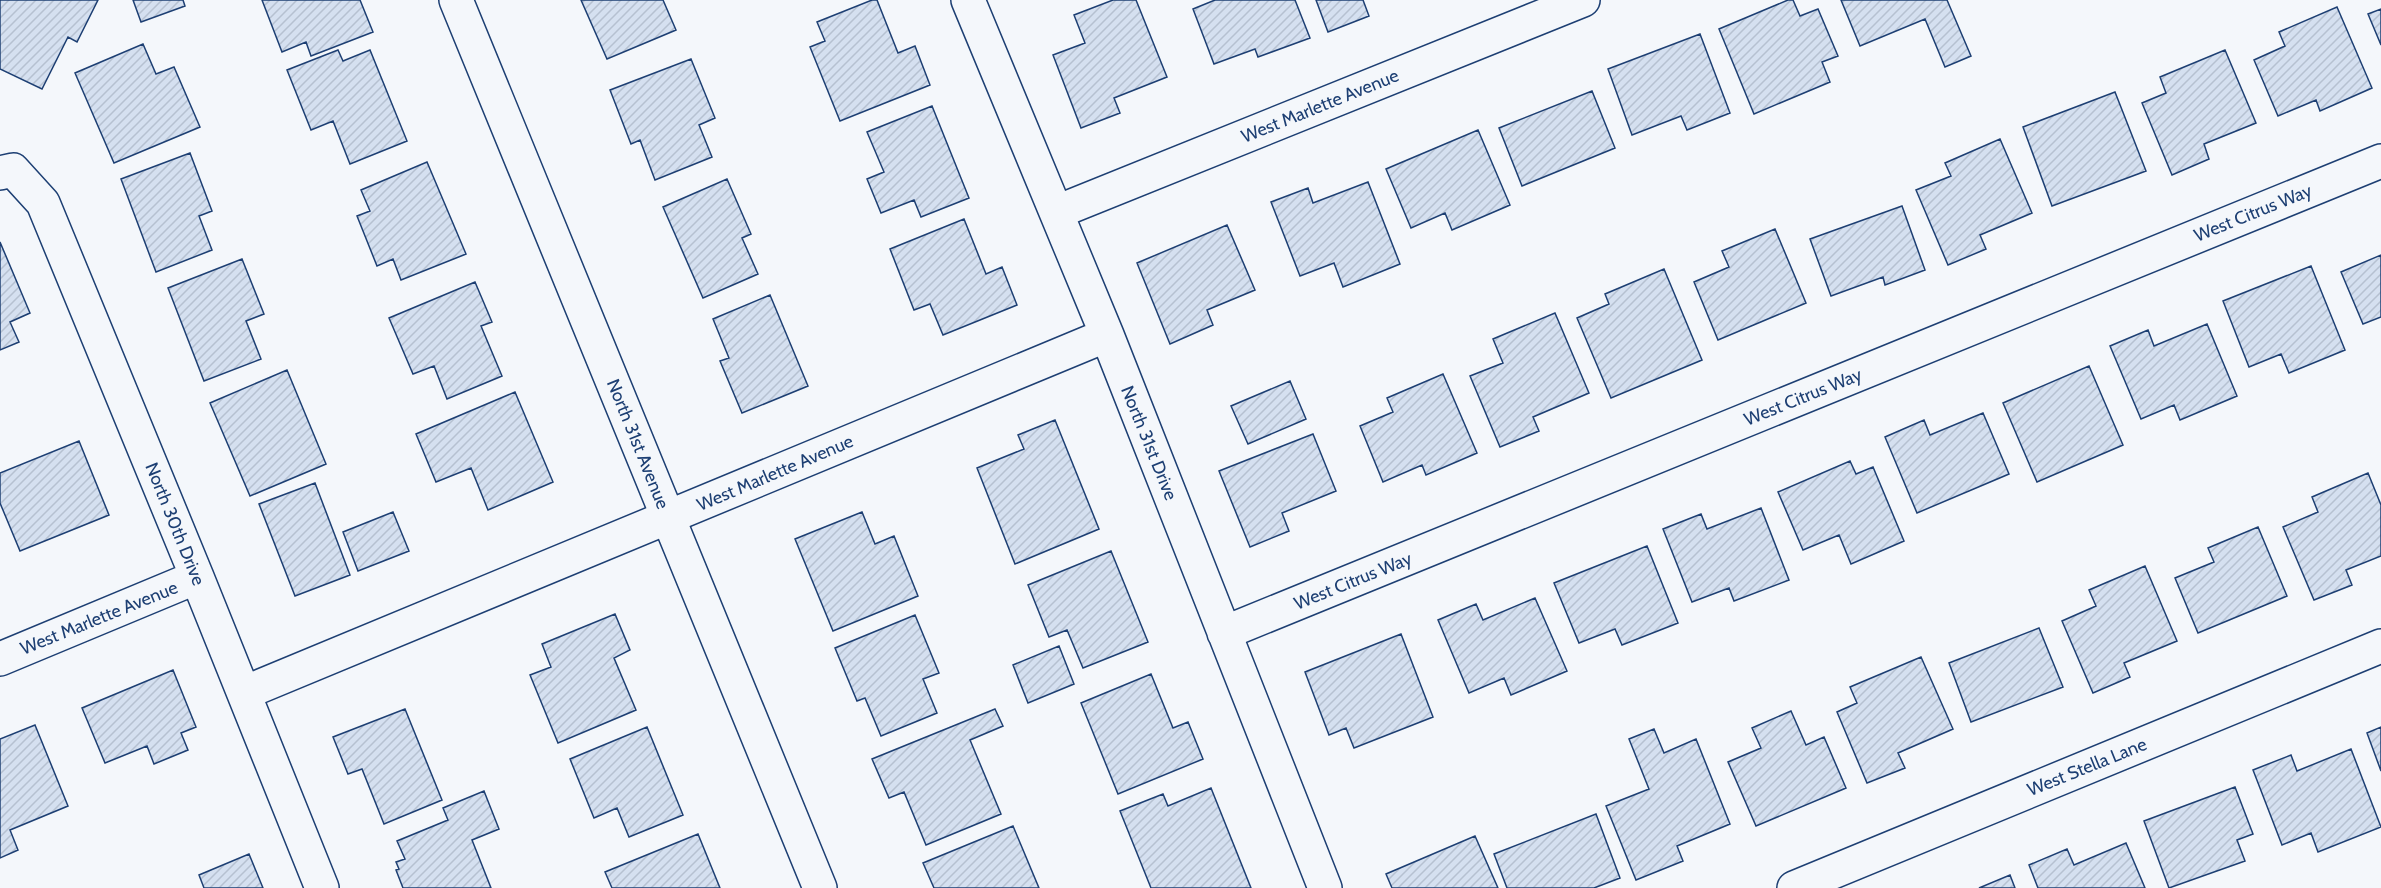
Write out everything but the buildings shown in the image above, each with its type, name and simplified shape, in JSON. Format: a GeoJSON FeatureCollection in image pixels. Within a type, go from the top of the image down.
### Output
{"type":"FeatureCollection","features":[{"type":"Feature","properties":{"kind":"street","name":"North 31st Avenue"},"geometry":{"type":"LineString","coordinates":[[456,0],[820,888]]}},
{"type":"Feature","properties":{"kind":"street","name":"North 31st Drive"},"geometry":{"type":"LineString","coordinates":[[968,0],[1107,335],[1325,888]]}},
{"type":"Feature","properties":{"kind":"street","name":"West Marlette Avenue"},"geometry":{"type":"LineString","coordinates":[[1057,212],[1583,0]]}},
{"type":"Feature","properties":{"kind":"street","name":"West Citrus Way"},"geometry":{"type":"LineString","coordinates":[[1224,633],[2381,161]]}},
{"type":"Feature","properties":{"kind":"street","name":"North 30th Drive"},"geometry":{"type":"LineString","coordinates":[[6,171],[43,203],[322,888]]}},
{"type":"Feature","properties":{"kind":"street","name":"West Marlette Avenue"},"geometry":{"type":"LineString","coordinates":[[244,693],[1107,335]]}},
{"type":"Feature","properties":{"kind":"street","name":"West Marlette Avenue"},"geometry":{"type":"LineString","coordinates":[[0,659],[197,577]]}},
{"type":"Feature","properties":{"kind":"street","name":"West Stella Lane"},"geometry":{"type":"LineString","coordinates":[[1794,888],[2381,646]]}}]}
